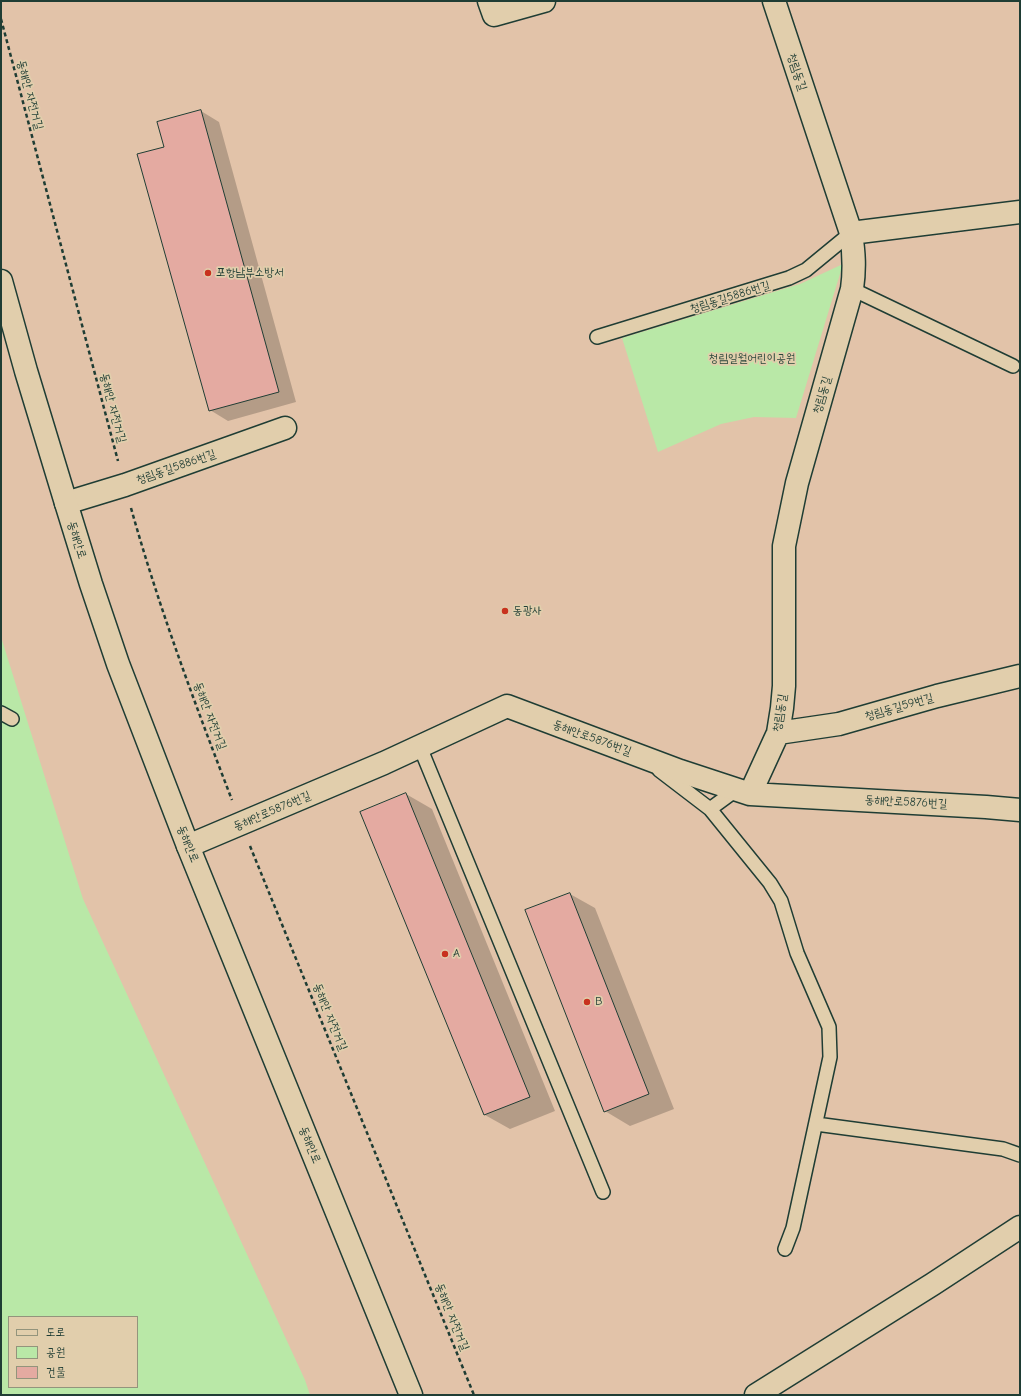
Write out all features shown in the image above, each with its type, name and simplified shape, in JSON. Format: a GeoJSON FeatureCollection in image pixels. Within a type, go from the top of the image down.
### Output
{"type":"FeatureCollection","features":[{"type":"Feature","properties":{"kind":"street"},"geometry":{"type":"LineString","coordinates":[[492,8],[544,1]]}},
{"type":"Feature","properties":{"kind":"street","name":"청림동길"},"geometry":{"type":"LineString","coordinates":[[743,792],[761,771],[778,733],[784,686],[784,546],[797,483],[852,289],[855,259],[851,233],[774,1]]}},
{"type":"Feature","properties":{"kind":"street"},"geometry":{"type":"LineString","coordinates":[[851,233],[1020,212]]}},
{"type":"Feature","properties":{"kind":"street","name":"동해안로"},"geometry":{"type":"LineString","coordinates":[[1,281],[26,371],[66,503],[118,664],[188,846],[411,1395]]}},
{"type":"Feature","properties":{"kind":"street","name":"청림동길5886번길"},"geometry":{"type":"LineString","coordinates":[[66,503],[125,485],[285,428]]}},
{"type":"Feature","properties":{"kind":"street","name":"청림동길59번길"},"geometry":{"type":"LineString","coordinates":[[778,733],[839,724],[937,696],[1020,676]]}},
{"type":"Feature","properties":{"kind":"street","name":"동해안로5876번길"},"geometry":{"type":"LineString","coordinates":[[188,846],[384,763],[507,706],[680,771],[743,792],[1020,810]]}},
{"type":"Feature","properties":{"kind":"street"},"geometry":{"type":"LineString","coordinates":[[756,1395],[1020,1227]]}},
{"type":"Feature","properties":{"kind":"lane","name":"청림동길5886번길"},"geometry":{"type":"LineString","coordinates":[[597,337],[789,278],[806,270],[851,233]]}},
{"type":"Feature","properties":{"kind":"lane"},"geometry":{"type":"LineString","coordinates":[[852,289],[1013,366]]}},
{"type":"Feature","properties":{"kind":"lane"},"geometry":{"type":"LineString","coordinates":[[420,747],[603,1192]]}},
{"type":"Feature","properties":{"kind":"lane"},"geometry":{"type":"LineString","coordinates":[[638,755],[684,788],[710,809],[770,883],[781,901],[797,953],[829,1027],[830,1057],[793,1228],[785,1249]]}},
{"type":"Feature","properties":{"kind":"lane"},"geometry":{"type":"LineString","coordinates":[[710,809],[743,792]]}},
{"type":"Feature","properties":{"kind":"lane"},"geometry":{"type":"LineString","coordinates":[[816,1124],[1003,1149],[1020,1155]]}},
{"type":"Feature","properties":{"kind":"path","name":"동해안 자전거길"},"geometry":{"type":"LineString","coordinates":[[1,19],[142,547],[174,645],[194,702],[242,824],[474,1395]]}},
{"type":"Feature","properties":{"kind":"green space","name":"청림일월어린이공원"},"geometry":{"type":"Polygon","coordinates":[[[843,264],[796,418],[754,417],[721,424],[658,452],[622,338],[800,284],[843,264]]]}},
{"type":"Feature","properties":{"kind":"green space"},"geometry":{"type":"Polygon","coordinates":[[[1,637],[83,899],[305,1380],[310,1395],[1,1395],[1,637]]]}},
{"type":"Feature","properties":{"kind":"building","name":"포항남부소방서"},"geometry":{"type":"Polygon","coordinates":[[[201,110],[279,392],[209,411],[137,154],[164,147],[157,122],[201,110]]]}},
{"type":"Feature","properties":{"kind":"building","name":"A"},"geometry":{"type":"Polygon","coordinates":[[[406,793],[530,1097],[484,1115],[360,812],[406,793]]]}},
{"type":"Feature","properties":{"kind":"building","name":"B"},"geometry":{"type":"Polygon","coordinates":[[[570,893],[649,1094],[604,1112],[525,910],[570,893]]]}},
{"type":"Feature","properties":{"kind":"place","name":"포항남부소방서"},"geometry":{"type":"Point","coordinates":[208,273]}},
{"type":"Feature","properties":{"kind":"place","name":"동광사"},"geometry":{"type":"Point","coordinates":[505,611]}},
{"type":"Feature","properties":{"kind":"place","name":"A"},"geometry":{"type":"Point","coordinates":[445,954]}},
{"type":"Feature","properties":{"kind":"place","name":"B"},"geometry":{"type":"Point","coordinates":[587,1002]}}]}
